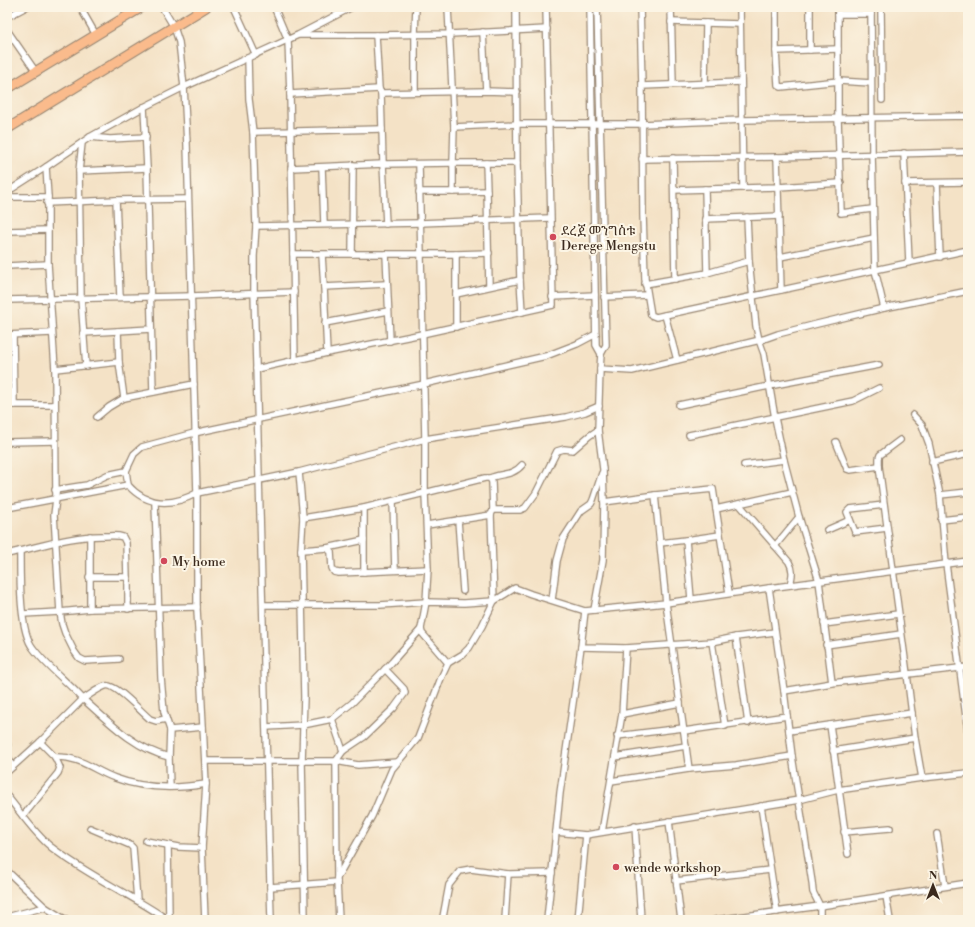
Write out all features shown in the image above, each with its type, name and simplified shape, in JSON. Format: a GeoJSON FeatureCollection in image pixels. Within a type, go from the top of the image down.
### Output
{"type":"FeatureCollection","features":[{"type":"Feature","properties":{"kind":"highway"},"geometry":{"type":"LineString","coordinates":[[7,89],[142,7]]}},
{"type":"Feature","properties":{"kind":"highway"},"geometry":{"type":"LineString","coordinates":[[7,128],[206,7]]}},
{"type":"Feature","properties":{"kind":"street"},"geometry":{"type":"LineString","coordinates":[[7,17],[10,7]]}},
{"type":"Feature","properties":{"kind":"street"},"geometry":{"type":"LineString","coordinates":[[7,17],[26,7]]}},
{"type":"Feature","properties":{"kind":"street"},"geometry":{"type":"LineString","coordinates":[[80,7],[96,34]]}},
{"type":"Feature","properties":{"kind":"street"},"geometry":{"type":"LineString","coordinates":[[162,7],[174,27],[179,42],[184,87],[192,296],[194,433],[197,493],[197,607],[206,784],[202,848],[205,920]]}},
{"type":"Feature","properties":{"kind":"street"},"geometry":{"type":"LineString","coordinates":[[234,7],[256,55]]}},
{"type":"Feature","properties":{"kind":"street"},"geometry":{"type":"LineString","coordinates":[[274,7],[288,40],[294,254],[295,361]]}},
{"type":"Feature","properties":{"kind":"street"},"geometry":{"type":"LineString","coordinates":[[7,192],[90,137],[144,107],[184,87],[298,36],[352,7]]}},
{"type":"Feature","properties":{"kind":"street"},"geometry":{"type":"LineString","coordinates":[[415,92],[416,7]]}},
{"type":"Feature","properties":{"kind":"street"},"geometry":{"type":"LineString","coordinates":[[448,7],[454,127],[453,192]]}},
{"type":"Feature","properties":{"kind":"street"},"geometry":{"type":"LineString","coordinates":[[516,7],[515,30],[520,280],[522,312]]}},
{"type":"Feature","properties":{"kind":"street"},"geometry":{"type":"LineString","coordinates":[[256,369],[456,327],[553,304],[546,7]]}},
{"type":"Feature","properties":{"kind":"street"},"geometry":{"type":"LineString","coordinates":[[590,7],[596,345],[601,354]]}},
{"type":"Feature","properties":{"kind":"street"},"geometry":{"type":"LineString","coordinates":[[594,610],[603,560],[603,469],[598,430],[601,354],[606,345],[597,7]]}},
{"type":"Feature","properties":{"kind":"street"},"geometry":{"type":"LineString","coordinates":[[640,7],[642,159],[646,284],[651,315],[656,317],[666,315],[752,295],[968,250]]}},
{"type":"Feature","properties":{"kind":"street"},"geometry":{"type":"LineString","coordinates":[[671,7],[673,84]]}},
{"type":"Feature","properties":{"kind":"street"},"geometry":{"type":"LineString","coordinates":[[740,7],[744,188]]}},
{"type":"Feature","properties":{"kind":"street"},"geometry":{"type":"LineString","coordinates":[[776,7],[778,85],[781,87],[839,82],[871,84]]}},
{"type":"Feature","properties":{"kind":"street"},"geometry":{"type":"LineString","coordinates":[[810,7],[810,50]]}},
{"type":"Feature","properties":{"kind":"street"},"geometry":{"type":"LineString","coordinates":[[838,7],[838,118],[841,213],[872,209]]}},
{"type":"Feature","properties":{"kind":"street"},"geometry":{"type":"LineString","coordinates":[[871,7],[872,209],[874,270],[884,308]]}},
{"type":"Feature","properties":{"kind":"street"},"geometry":{"type":"LineString","coordinates":[[881,7],[882,100]]}},
{"type":"Feature","properties":{"kind":"street"},"geometry":{"type":"LineString","coordinates":[[838,14],[871,14]]}},
{"type":"Feature","properties":{"kind":"street"},"geometry":{"type":"LineString","coordinates":[[671,22],[740,24]]}},
{"type":"Feature","properties":{"kind":"street"},"geometry":{"type":"LineString","coordinates":[[705,83],[706,23]]}},
{"type":"Feature","properties":{"kind":"street"},"geometry":{"type":"LineString","coordinates":[[298,36],[450,34],[547,29]]}},
{"type":"Feature","properties":{"kind":"street"},"geometry":{"type":"LineString","coordinates":[[7,30],[36,72]]}},
{"type":"Feature","properties":{"kind":"street"},"geometry":{"type":"LineString","coordinates":[[482,32],[486,91]]}},
{"type":"Feature","properties":{"kind":"street"},"geometry":{"type":"LineString","coordinates":[[376,35],[386,224]]}},
{"type":"Feature","properties":{"kind":"street"},"geometry":{"type":"LineString","coordinates":[[776,51],[838,49]]}},
{"type":"Feature","properties":{"kind":"street"},"geometry":{"type":"LineString","coordinates":[[248,58],[249,99],[253,132],[256,226],[254,294],[260,480],[270,920]]}},
{"type":"Feature","properties":{"kind":"street"},"geometry":{"type":"LineString","coordinates":[[642,86],[741,82]]}},
{"type":"Feature","properties":{"kind":"street"},"geometry":{"type":"LineString","coordinates":[[290,94],[380,91],[452,93],[486,91],[517,92]]}},
{"type":"Feature","properties":{"kind":"street"},"geometry":{"type":"LineString","coordinates":[[144,107],[153,392]]}},
{"type":"Feature","properties":{"kind":"street"},"geometry":{"type":"LineString","coordinates":[[454,127],[517,124],[642,124],[871,117],[968,116],[968,118]]}},
{"type":"Feature","properties":{"kind":"street"},"geometry":{"type":"LineString","coordinates":[[253,132],[382,129]]}},
{"type":"Feature","properties":{"kind":"street"},"geometry":{"type":"LineString","coordinates":[[90,137],[110,139],[146,136]]}},
{"type":"Feature","properties":{"kind":"street"},"geometry":{"type":"LineString","coordinates":[[82,143],[79,171],[81,298],[86,366]]}},
{"type":"Feature","properties":{"kind":"street"},"geometry":{"type":"LineString","coordinates":[[642,159],[968,152]]}},
{"type":"Feature","properties":{"kind":"street"},"geometry":{"type":"LineString","coordinates":[[904,153],[909,262]]}},
{"type":"Feature","properties":{"kind":"street"},"geometry":{"type":"LineString","coordinates":[[777,157],[781,290]]}},
{"type":"Feature","properties":{"kind":"street"},"geometry":{"type":"LineString","coordinates":[[673,158],[674,279]]}},
{"type":"Feature","properties":{"kind":"street"},"geometry":{"type":"LineString","coordinates":[[486,163],[489,286]]}},
{"type":"Feature","properties":{"kind":"street"},"geometry":{"type":"LineString","coordinates":[[291,168],[383,164],[518,163]]}},
{"type":"Feature","properties":{"kind":"street"},"geometry":{"type":"LineString","coordinates":[[419,164],[425,493],[428,569],[426,602],[421,628],[422,633],[448,663]]}},
{"type":"Feature","properties":{"kind":"street"},"geometry":{"type":"LineString","coordinates":[[352,254],[353,165]]}},
{"type":"Feature","properties":{"kind":"street"},"geometry":{"type":"LineString","coordinates":[[46,167],[48,196],[48,264],[55,369],[56,499],[54,515],[60,612],[65,633],[79,658],[85,661],[119,659]]}},
{"type":"Feature","properties":{"kind":"street"},"geometry":{"type":"LineString","coordinates":[[322,167],[324,224]]}},
{"type":"Feature","properties":{"kind":"street"},"geometry":{"type":"LineString","coordinates":[[79,171],[147,168]]}},
{"type":"Feature","properties":{"kind":"street"},"geometry":{"type":"LineString","coordinates":[[905,183],[968,182]]}},
{"type":"Feature","properties":{"kind":"street"},"geometry":{"type":"LineString","coordinates":[[674,190],[778,188],[840,183]]}},
{"type":"Feature","properties":{"kind":"street"},"geometry":{"type":"LineString","coordinates":[[937,183],[940,257]]}},
{"type":"Feature","properties":{"kind":"street"},"geometry":{"type":"LineString","coordinates":[[705,189],[707,273]]}},
{"type":"Feature","properties":{"kind":"street"},"geometry":{"type":"LineString","coordinates":[[419,192],[487,191]]}},
{"type":"Feature","properties":{"kind":"street"},"geometry":{"type":"LineString","coordinates":[[7,197],[48,196]]}},
{"type":"Feature","properties":{"kind":"street"},"geometry":{"type":"LineString","coordinates":[[47,204],[116,200],[188,199]]}},
{"type":"Feature","properties":{"kind":"street"},"geometry":{"type":"LineString","coordinates":[[116,200],[120,297]]}},
{"type":"Feature","properties":{"kind":"street"},"geometry":{"type":"LineString","coordinates":[[706,219],[779,216]]}},
{"type":"Feature","properties":{"kind":"street"},"geometry":{"type":"LineString","coordinates":[[747,217],[752,295],[759,340],[764,354],[784,460],[799,517],[819,581],[832,683]]}},
{"type":"Feature","properties":{"kind":"street"},"geometry":{"type":"LineString","coordinates":[[256,226],[324,224],[353,225],[550,218]]}},
{"type":"Feature","properties":{"kind":"street"},"geometry":{"type":"LineString","coordinates":[[7,231],[48,230]]}},
{"type":"Feature","properties":{"kind":"street"},"geometry":{"type":"LineString","coordinates":[[780,257],[874,238]]}},
{"type":"Feature","properties":{"kind":"street"},"geometry":{"type":"LineString","coordinates":[[294,254],[421,255],[488,253]]}},
{"type":"Feature","properties":{"kind":"street"},"geometry":{"type":"LineString","coordinates":[[386,254],[386,284],[390,341]]}},
{"type":"Feature","properties":{"kind":"street"},"geometry":{"type":"LineString","coordinates":[[456,254],[456,327]]}},
{"type":"Feature","properties":{"kind":"street"},"geometry":{"type":"LineString","coordinates":[[322,255],[327,353]]}},
{"type":"Feature","properties":{"kind":"street"},"geometry":{"type":"LineString","coordinates":[[646,284],[707,273],[749,261]]}},
{"type":"Feature","properties":{"kind":"street"},"geometry":{"type":"LineString","coordinates":[[7,266],[48,264]]}},
{"type":"Feature","properties":{"kind":"street"},"geometry":{"type":"LineString","coordinates":[[456,294],[520,280]]}},
{"type":"Feature","properties":{"kind":"street"},"geometry":{"type":"LineString","coordinates":[[324,287],[386,284]]}},
{"type":"Feature","properties":{"kind":"street"},"geometry":{"type":"LineString","coordinates":[[600,368],[632,370],[759,340],[884,308],[968,291]]}},
{"type":"Feature","properties":{"kind":"street"},"geometry":{"type":"LineString","coordinates":[[7,300],[294,292]]}},
{"type":"Feature","properties":{"kind":"street"},"geometry":{"type":"LineString","coordinates":[[552,296],[595,294]]}},
{"type":"Feature","properties":{"kind":"street"},"geometry":{"type":"LineString","coordinates":[[604,297],[647,295]]}},
{"type":"Feature","properties":{"kind":"street"},"geometry":{"type":"LineString","coordinates":[[325,323],[388,311]]}},
{"type":"Feature","properties":{"kind":"street"},"geometry":{"type":"LineString","coordinates":[[666,315],[677,360]]}},
{"type":"Feature","properties":{"kind":"street"},"geometry":{"type":"LineString","coordinates":[[84,333],[152,329]]}},
{"type":"Feature","properties":{"kind":"street"},"geometry":{"type":"LineString","coordinates":[[118,331],[119,362],[124,398]]}},
{"type":"Feature","properties":{"kind":"street"},"geometry":{"type":"LineString","coordinates":[[14,405],[10,335],[52,333]]}},
{"type":"Feature","properties":{"kind":"street"},"geometry":{"type":"LineString","coordinates":[[596,334],[577,344],[546,356],[424,384],[194,433],[142,447],[134,454],[126,471],[128,485],[140,496],[155,503],[184,500],[197,493],[299,472],[425,439],[566,417],[585,412],[599,406]]}},
{"type":"Feature","properties":{"kind":"street"},"geometry":{"type":"LineString","coordinates":[[55,369],[119,362]]}},
{"type":"Feature","properties":{"kind":"street"},"geometry":{"type":"LineString","coordinates":[[679,405],[879,365]]}},
{"type":"Feature","properties":{"kind":"street"},"geometry":{"type":"LineString","coordinates":[[97,417],[109,407],[124,398],[194,384]]}},
{"type":"Feature","properties":{"kind":"street"},"geometry":{"type":"LineString","coordinates":[[689,435],[853,401],[862,398],[879,388]]}},
{"type":"Feature","properties":{"kind":"street"},"geometry":{"type":"LineString","coordinates":[[7,405],[55,405]]}},
{"type":"Feature","properties":{"kind":"street"},"geometry":{"type":"LineString","coordinates":[[913,415],[922,425],[929,444],[940,495],[946,564],[959,668],[966,700],[968,732]]}},
{"type":"Feature","properties":{"kind":"street"},"geometry":{"type":"LineString","coordinates":[[427,525],[492,512],[520,510],[525,508],[536,493],[557,451],[564,449],[573,450],[598,430]]}},
{"type":"Feature","properties":{"kind":"street"},"geometry":{"type":"LineString","coordinates":[[900,440],[880,456],[879,466],[907,674],[914,738],[922,778]]}},
{"type":"Feature","properties":{"kind":"street"},"geometry":{"type":"LineString","coordinates":[[7,442],[56,441]]}},
{"type":"Feature","properties":{"kind":"street"},"geometry":{"type":"LineString","coordinates":[[836,442],[847,469],[850,470],[879,466]]}},
{"type":"Feature","properties":{"kind":"street"},"geometry":{"type":"LineString","coordinates":[[932,462],[968,454]]}},
{"type":"Feature","properties":{"kind":"street"},"geometry":{"type":"LineString","coordinates":[[744,464],[784,460]]}},
{"type":"Feature","properties":{"kind":"street"},"geometry":{"type":"LineString","coordinates":[[303,518],[364,508],[485,478],[513,473],[522,465]]}},
{"type":"Feature","properties":{"kind":"street"},"geometry":{"type":"LineString","coordinates":[[552,600],[557,561],[562,539],[581,511],[591,504],[603,469]]}},
{"type":"Feature","properties":{"kind":"street"},"geometry":{"type":"LineString","coordinates":[[55,490],[87,485],[107,475],[126,471]]}},
{"type":"Feature","properties":{"kind":"street"},"geometry":{"type":"LineString","coordinates":[[299,472],[303,518],[301,550],[304,697],[302,761],[305,920]]}},
{"type":"Feature","properties":{"kind":"street"},"geometry":{"type":"LineString","coordinates":[[337,880],[372,816],[392,769],[418,738],[448,663],[470,648],[494,601],[492,482],[490,478]]}},
{"type":"Feature","properties":{"kind":"street"},"geometry":{"type":"LineString","coordinates":[[7,508],[128,485]]}},
{"type":"Feature","properties":{"kind":"street"},"geometry":{"type":"LineString","coordinates":[[604,502],[713,489],[729,593]]}},
{"type":"Feature","properties":{"kind":"street"},"geometry":{"type":"LineString","coordinates":[[716,509],[792,492]]}},
{"type":"Feature","properties":{"kind":"street"},"geometry":{"type":"LineString","coordinates":[[940,495],[968,492]]}},
{"type":"Feature","properties":{"kind":"street"},"geometry":{"type":"LineString","coordinates":[[655,495],[666,603],[689,769]]}},
{"type":"Feature","properties":{"kind":"street"},"geometry":{"type":"LineString","coordinates":[[393,501],[395,570]]}},
{"type":"Feature","properties":{"kind":"street"},"geometry":{"type":"LineString","coordinates":[[155,503],[161,678],[164,712],[170,730],[170,787]]}},
{"type":"Feature","properties":{"kind":"street"},"geometry":{"type":"LineString","coordinates":[[739,504],[792,568],[793,574],[790,585]]}},
{"type":"Feature","properties":{"kind":"street"},"geometry":{"type":"LineString","coordinates":[[884,505],[850,509],[847,512],[855,532],[887,528]]}},
{"type":"Feature","properties":{"kind":"street"},"geometry":{"type":"LineString","coordinates":[[364,508],[364,572]]}},
{"type":"Feature","properties":{"kind":"street"},"geometry":{"type":"LineString","coordinates":[[775,546],[799,517]]}},
{"type":"Feature","properties":{"kind":"street"},"geometry":{"type":"LineString","coordinates":[[942,520],[968,517]]}},
{"type":"Feature","properties":{"kind":"street"},"geometry":{"type":"LineString","coordinates":[[458,520],[463,591]]}},
{"type":"Feature","properties":{"kind":"street"},"geometry":{"type":"LineString","coordinates":[[827,530],[850,520]]}},
{"type":"Feature","properties":{"kind":"street"},"geometry":{"type":"LineString","coordinates":[[660,543],[720,534]]}},
{"type":"Feature","properties":{"kind":"street"},"geometry":{"type":"LineString","coordinates":[[90,536],[90,609]]}},
{"type":"Feature","properties":{"kind":"street"},"geometry":{"type":"LineString","coordinates":[[7,554],[56,542],[90,536],[123,537],[126,543],[128,609]]}},
{"type":"Feature","properties":{"kind":"street"},"geometry":{"type":"LineString","coordinates":[[301,550],[327,548],[364,540]]}},
{"type":"Feature","properties":{"kind":"street"},"geometry":{"type":"LineString","coordinates":[[686,540],[692,599]]}},
{"type":"Feature","properties":{"kind":"street"},"geometry":{"type":"LineString","coordinates":[[327,548],[331,552],[332,568],[334,572],[428,569]]}},
{"type":"Feature","properties":{"kind":"street"},"geometry":{"type":"LineString","coordinates":[[20,551],[23,614],[26,631],[32,647],[46,664],[83,699],[126,736],[148,749],[169,756]]}},
{"type":"Feature","properties":{"kind":"street"},"geometry":{"type":"LineString","coordinates":[[263,605],[380,605],[426,602],[464,603],[494,601],[515,588],[585,611],[666,603],[729,593],[968,561]]}},
{"type":"Feature","properties":{"kind":"street"},"geometry":{"type":"LineString","coordinates":[[89,577],[127,577]]}},
{"type":"Feature","properties":{"kind":"street"},"geometry":{"type":"LineString","coordinates":[[769,588],[792,756],[814,892],[820,906],[820,920]]}},
{"type":"Feature","properties":{"kind":"street"},"geometry":{"type":"LineString","coordinates":[[23,614],[90,609],[197,607]]}},
{"type":"Feature","properties":{"kind":"street"},"geometry":{"type":"LineString","coordinates":[[547,920],[560,793],[585,611]]}},
{"type":"Feature","properties":{"kind":"street"},"geometry":{"type":"LineString","coordinates":[[824,624],[898,614]]}},
{"type":"Feature","properties":{"kind":"street"},"geometry":{"type":"LineString","coordinates":[[266,727],[303,725],[332,719],[352,703],[385,669],[421,628]]}},
{"type":"Feature","properties":{"kind":"street"},"geometry":{"type":"LineString","coordinates":[[581,647],[626,648],[712,642],[736,636],[775,632]]}},
{"type":"Feature","properties":{"kind":"street"},"geometry":{"type":"LineString","coordinates":[[826,645],[901,634]]}},
{"type":"Feature","properties":{"kind":"street"},"geometry":{"type":"LineString","coordinates":[[736,636],[748,723]]}},
{"type":"Feature","properties":{"kind":"street"},"geometry":{"type":"LineString","coordinates":[[712,642],[725,726]]}},
{"type":"Feature","properties":{"kind":"street"},"geometry":{"type":"LineString","coordinates":[[602,832],[622,714],[626,648]]}},
{"type":"Feature","properties":{"kind":"street"},"geometry":{"type":"LineString","coordinates":[[784,691],[832,683],[968,667]]}},
{"type":"Feature","properties":{"kind":"street"},"geometry":{"type":"LineString","coordinates":[[339,920],[337,880],[336,761],[343,751],[364,737],[394,708],[405,693],[404,689],[385,669]]}},
{"type":"Feature","properties":{"kind":"street"},"geometry":{"type":"LineString","coordinates":[[7,772],[40,742],[83,699],[106,685],[118,690],[150,719],[166,719]]}},
{"type":"Feature","properties":{"kind":"street"},"geometry":{"type":"LineString","coordinates":[[622,714],[680,703]]}},
{"type":"Feature","properties":{"kind":"street"},"geometry":{"type":"LineString","coordinates":[[789,731],[912,713]]}},
{"type":"Feature","properties":{"kind":"street"},"geometry":{"type":"LineString","coordinates":[[618,736],[725,726],[787,716]]}},
{"type":"Feature","properties":{"kind":"street"},"geometry":{"type":"LineString","coordinates":[[332,719],[343,751]]}},
{"type":"Feature","properties":{"kind":"street"},"geometry":{"type":"LineString","coordinates":[[830,725],[848,854]]}},
{"type":"Feature","properties":{"kind":"street"},"geometry":{"type":"LineString","coordinates":[[170,730],[203,727]]}},
{"type":"Feature","properties":{"kind":"street"},"geometry":{"type":"LineString","coordinates":[[833,751],[914,738]]}},
{"type":"Feature","properties":{"kind":"street"},"geometry":{"type":"LineString","coordinates":[[7,742],[7,754],[12,767]]}},
{"type":"Feature","properties":{"kind":"street"},"geometry":{"type":"LineString","coordinates":[[23,816],[58,773],[60,768],[55,757],[40,742]]}},
{"type":"Feature","properties":{"kind":"street"},"geometry":{"type":"LineString","coordinates":[[615,757],[686,746]]}},
{"type":"Feature","properties":{"kind":"street"},"geometry":{"type":"LineString","coordinates":[[611,781],[689,769],[736,765],[792,756]]}},
{"type":"Feature","properties":{"kind":"street"},"geometry":{"type":"LineString","coordinates":[[55,757],[67,757],[82,761],[97,770],[132,784],[158,788],[206,784]]}},
{"type":"Feature","properties":{"kind":"street"},"geometry":{"type":"LineString","coordinates":[[205,761],[336,761],[358,765],[397,762]]}},
{"type":"Feature","properties":{"kind":"street"},"geometry":{"type":"LineString","coordinates":[[556,832],[586,835],[799,800],[838,790],[968,772]]}},
{"type":"Feature","properties":{"kind":"street"},"geometry":{"type":"LineString","coordinates":[[7,796],[50,846],[73,862],[168,920]]}},
{"type":"Feature","properties":{"kind":"street"},"geometry":{"type":"LineString","coordinates":[[761,806],[777,912]]}},
{"type":"Feature","properties":{"kind":"street"},"geometry":{"type":"LineString","coordinates":[[669,821],[681,920]]}},
{"type":"Feature","properties":{"kind":"street"},"geometry":{"type":"LineString","coordinates":[[635,826],[641,920]]}},
{"type":"Feature","properties":{"kind":"street"},"geometry":{"type":"LineString","coordinates":[[90,828],[130,845],[133,848],[137,900]]}},
{"type":"Feature","properties":{"kind":"street"},"geometry":{"type":"LineString","coordinates":[[844,832],[890,828]]}},
{"type":"Feature","properties":{"kind":"street"},"geometry":{"type":"LineString","coordinates":[[937,834],[945,886]]}},
{"type":"Feature","properties":{"kind":"street"},"geometry":{"type":"LineString","coordinates":[[578,920],[586,835]]}},
{"type":"Feature","properties":{"kind":"street"},"geometry":{"type":"LineString","coordinates":[[146,841],[168,845],[202,848]]}},
{"type":"Feature","properties":{"kind":"street"},"geometry":{"type":"LineString","coordinates":[[168,845],[168,920]]}},
{"type":"Feature","properties":{"kind":"street"},"geometry":{"type":"LineString","coordinates":[[443,917],[449,885],[460,870],[471,869],[508,874],[552,873]]}},
{"type":"Feature","properties":{"kind":"street"},"geometry":{"type":"LineString","coordinates":[[676,882],[770,870]]}},
{"type":"Feature","properties":{"kind":"street"},"geometry":{"type":"LineString","coordinates":[[7,871],[45,907],[66,920]]}},
{"type":"Feature","properties":{"kind":"street"},"geometry":{"type":"LineString","coordinates":[[505,920],[508,874]]}},
{"type":"Feature","properties":{"kind":"street"},"geometry":{"type":"LineString","coordinates":[[270,887],[304,885],[337,880]]}},
{"type":"Feature","properties":{"kind":"street"},"geometry":{"type":"LineString","coordinates":[[715,920],[820,906],[968,883]]}},
{"type":"Feature","properties":{"kind":"street"},"geometry":{"type":"LineString","coordinates":[[886,896],[890,920]]}},
{"type":"Feature","properties":{"kind":"street"},"geometry":{"type":"LineString","coordinates":[[7,917],[45,907]]}},
{"type":"Feature","properties":{"kind":"place","name":"ደረጀ መንግስቱ Derege Mengstu"},"geometry":{"type":"Point","coordinates":[553,237]}},
{"type":"Feature","properties":{"kind":"place","name":"My home"},"geometry":{"type":"Point","coordinates":[164,561]}},
{"type":"Feature","properties":{"kind":"place","name":"wende workshop"},"geometry":{"type":"Point","coordinates":[616,867]}}]}
